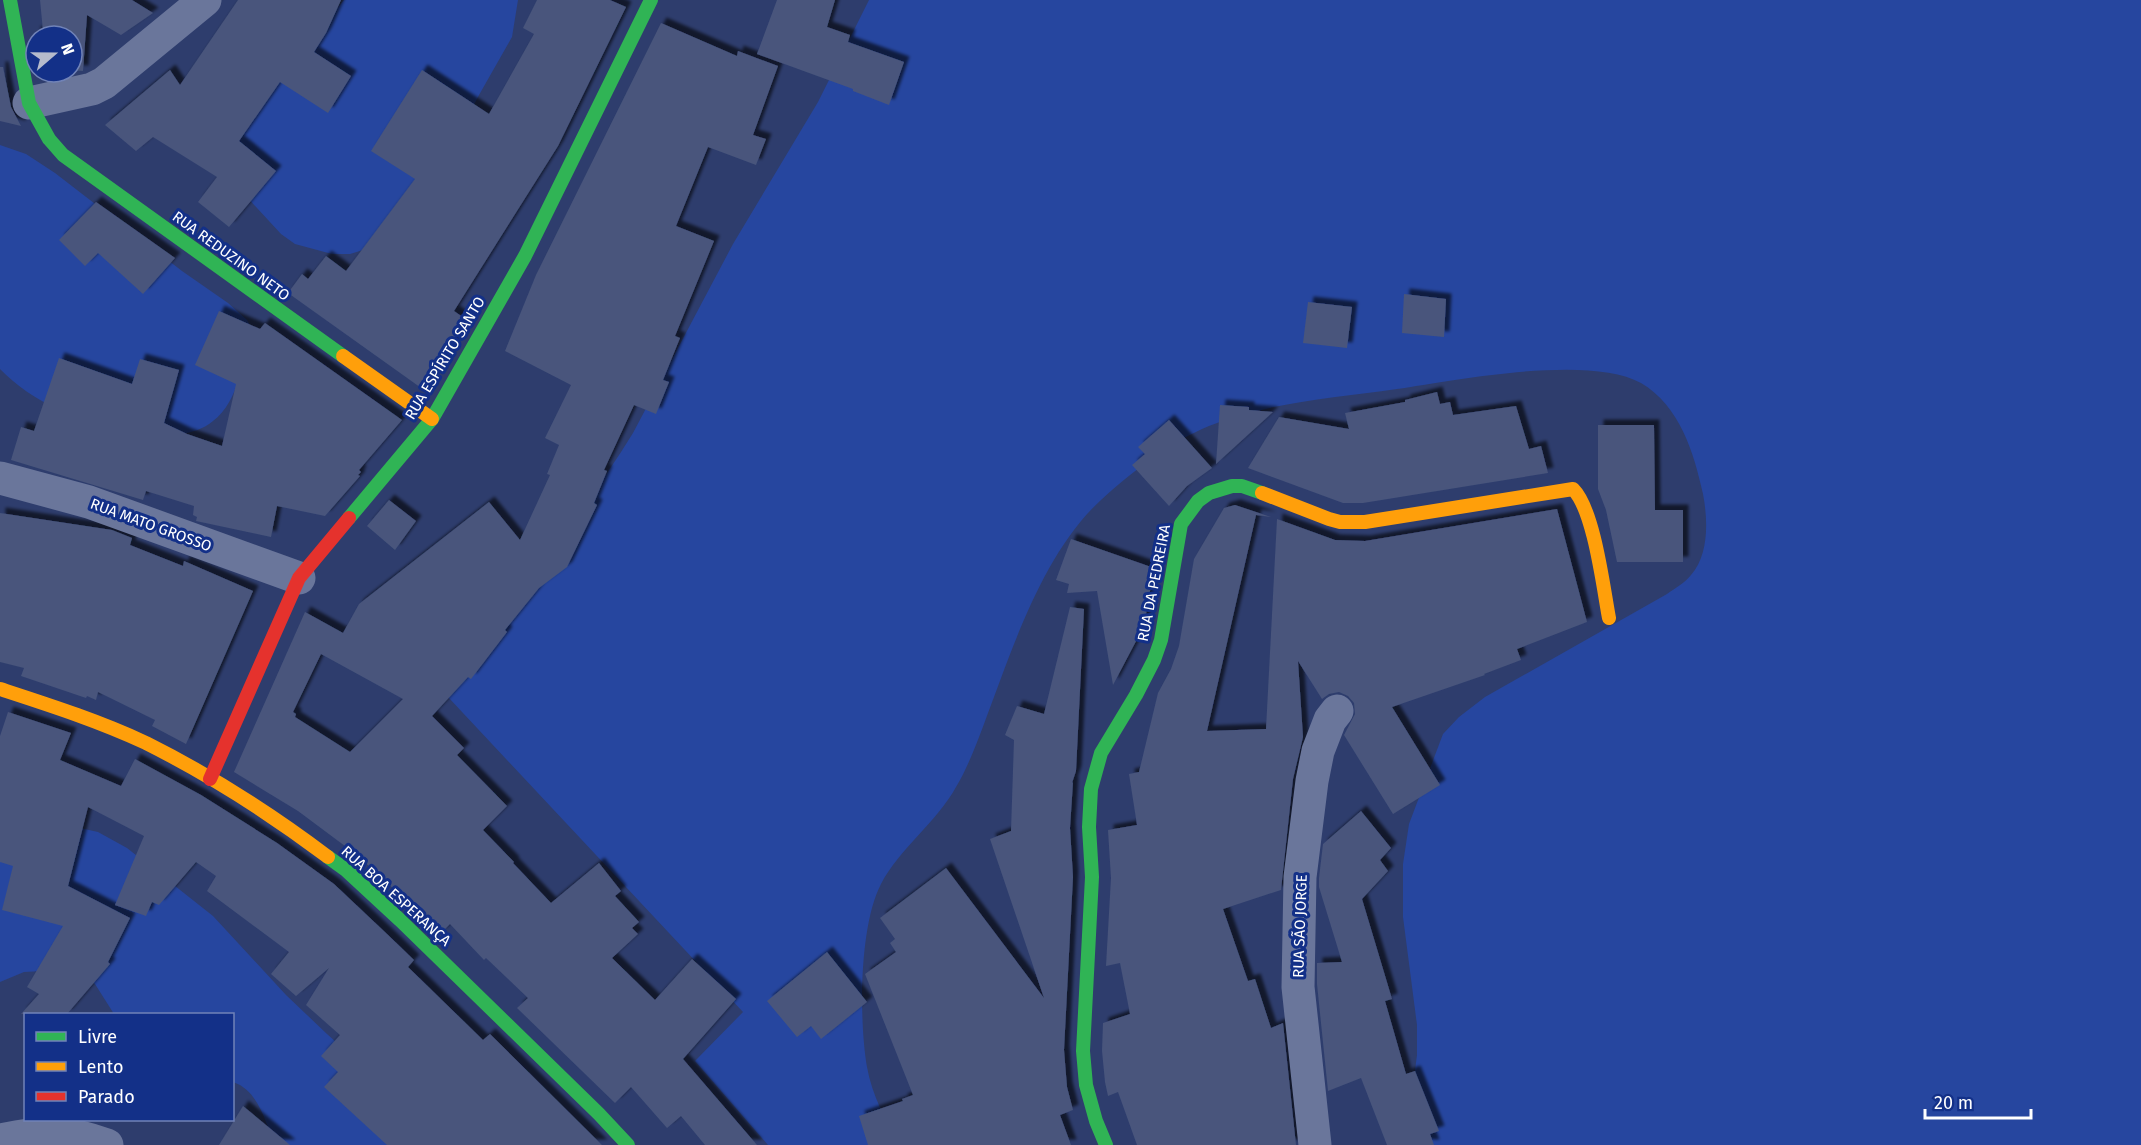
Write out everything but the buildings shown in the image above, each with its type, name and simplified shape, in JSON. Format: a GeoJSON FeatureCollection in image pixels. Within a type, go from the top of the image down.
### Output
{"type":"FeatureCollection","features":[{"type":"Feature","properties":{"kind":"street","name":"RUA REDUZINO NETO"},"geometry":{"type":"LineString","coordinates":[[10,0],[29,103],[38,122],[63,155],[432,419]]}},
{"type":"Feature","properties":{"kind":"street"},"geometry":{"type":"LineString","coordinates":[[29,103],[92,89],[104,83],[205,0]]}},
{"type":"Feature","properties":{"kind":"street","name":"RUA ESPÍRITO SANTO"},"geometry":{"type":"LineString","coordinates":[[210,779],[299,578],[432,419],[525,256],[651,0]]}},
{"type":"Feature","properties":{"kind":"street","name":"RUA MATO GROSSO"},"geometry":{"type":"LineString","coordinates":[[0,478],[89,502],[299,578]]}},
{"type":"Feature","properties":{"kind":"street","name":"RUA DA PEDREIRA"},"geometry":{"type":"LineString","coordinates":[[1106,1145],[1096,1121],[1086,1085],[1083,1052],[1092,877],[1089,827],[1091,789],[1101,753],[1122,721],[1158,650],[1165,624],[1177,539],[1181,524],[1188,513],[1209,493],[1232,486],[1252,489],[1329,519],[1351,522],[1377,522],[1573,489],[1581,497],[1588,514],[1609,618]]}},
{"type":"Feature","properties":{"kind":"street","name":"RUA BOA ESPERANÇA"},"geometry":{"type":"LineString","coordinates":[[0,689],[76,715],[145,743],[210,779],[288,827],[346,870],[400,920],[628,1145]]}},
{"type":"Feature","properties":{"kind":"street","name":"RUA SÃO JORGE"},"geometry":{"type":"LineString","coordinates":[[1315,1145],[1298,987],[1300,877],[1318,751],[1330,720],[1337,711]]}},
{"type":"Feature","properties":{"kind":"street"},"geometry":{"type":"LineString","coordinates":[[0,1140],[32,1133],[60,1132],[86,1137],[107,1145]]}},
{"type":"Feature","properties":{"kind":"shaded area"},"geometry":{"type":"Polygon","coordinates":[[[344,0],[518,0],[512,37],[454,144],[373,247],[350,254],[332,254],[295,244],[281,234],[244,194],[226,119],[328,20],[344,0]]]}},
{"type":"Feature","properties":{"kind":"shaded area"},"geometry":{"type":"Polygon","coordinates":[[[869,0],[2141,0],[2141,1145],[1405,1145],[1417,1055],[1417,1025],[1403,917],[1403,864],[1409,824],[1443,734],[1459,717],[1485,697],[1680,585],[1697,567],[1706,537],[1703,494],[1695,463],[1683,432],[1666,404],[1641,383],[1618,375],[1589,370],[1557,370],[1487,376],[1326,398],[1255,411],[1209,426],[1181,440],[1138,469],[1101,500],[1080,522],[1045,575],[1018,635],[975,748],[960,779],[939,812],[889,871],[874,902],[868,924],[863,974],[864,1047],[872,1088],[899,1145],[768,1145],[695,1061],[743,1012],[434,682],[564,530],[633,433],[733,244],[818,102],[869,0]]]}},
{"type":"Feature","properties":{"kind":"shaded area"},"geometry":{"type":"Polygon","coordinates":[[[0,145],[26,154],[55,173],[182,271],[228,303],[247,320],[252,329],[239,379],[229,403],[222,413],[209,424],[193,432],[174,434],[66,411],[34,396],[0,369],[0,145]]]}},
{"type":"Feature","properties":{"kind":"shaded area"},"geometry":{"type":"Polygon","coordinates":[[[80,828],[98,832],[127,848],[213,916],[286,995],[365,1068],[462,1145],[274,1145],[255,1099],[242,1086],[234,1082],[234,1013],[113,1013],[95,984],[83,974],[24,972],[0,982],[0,833],[80,828]]]}},
{"type":"Feature","properties":{"kind":"traffic: fast"},"geometry":{"type":"LineString","coordinates":[[10,0],[29,103],[49,139],[63,155],[343,356]]}},
{"type":"Feature","properties":{"kind":"traffic: fast"},"geometry":{"type":"LineString","coordinates":[[349,518],[432,419],[525,256],[651,0]]}},
{"type":"Feature","properties":{"kind":"traffic: fast"},"geometry":{"type":"LineString","coordinates":[[1106,1145],[1096,1121],[1086,1085],[1083,1051],[1092,877],[1089,827],[1091,789],[1101,753],[1136,695],[1154,660],[1161,640],[1181,524],[1198,501],[1209,493],[1232,486],[1242,486],[1262,493]]}},
{"type":"Feature","properties":{"kind":"traffic: fast"},"geometry":{"type":"LineString","coordinates":[[328,857],[346,870],[400,920],[628,1145]]}},
{"type":"Feature","properties":{"kind":"traffic: slow"},"geometry":{"type":"LineString","coordinates":[[343,356],[432,419]]}},
{"type":"Feature","properties":{"kind":"traffic: slow"},"geometry":{"type":"LineString","coordinates":[[1262,493],[1329,519],[1340,522],[1365,522],[1573,489],[1587,514],[1592,531],[1609,618]]}},
{"type":"Feature","properties":{"kind":"traffic: slow"},"geometry":{"type":"LineString","coordinates":[[0,689],[92,720],[146,743],[240,796],[328,857]]}},
{"type":"Feature","properties":{"kind":"traffic: jam"},"geometry":{"type":"LineString","coordinates":[[210,779],[299,578],[349,518]]}}]}
